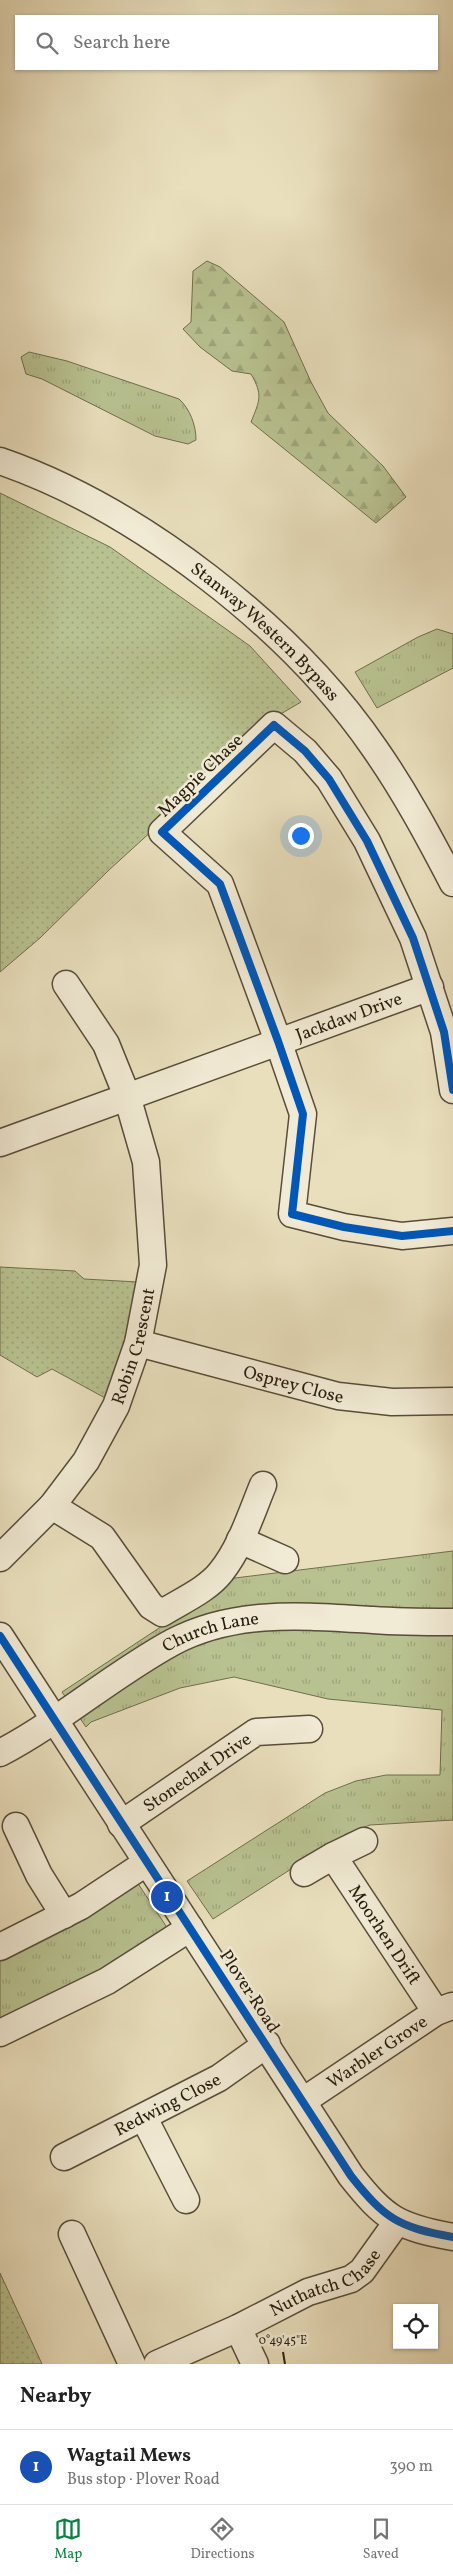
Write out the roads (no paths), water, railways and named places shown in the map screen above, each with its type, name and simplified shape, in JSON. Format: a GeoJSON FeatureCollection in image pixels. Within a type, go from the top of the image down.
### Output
{"type":"FeatureCollection","features":[{"type":"Feature","properties":{"kind":"street","name":"Stanway Western Bypass"},"geometry":{"type":"LineString","coordinates":[[0,461],[86,498],[151,537],[226,592],[272,630],[325,687],[374,748],[418,814],[453,883]]}},
{"type":"Feature","properties":{"kind":"street","name":"Magpie Chase"},"geometry":{"type":"LineString","coordinates":[[453,1090],[444,1032],[430,987],[413,938],[367,841],[329,779],[305,751],[274,724],[162,832],[220,884],[278,1041],[302,1114],[292,1214],[344,1227],[402,1236],[453,1231]]}},
{"type":"Feature","properties":{"kind":"street","name":"Robin Crescent"},"geometry":{"type":"LineString","coordinates":[[0,1558],[52,1506],[86,1461],[116,1406],[138,1342],[153,1265],[152,1220],[146,1162],[127,1096],[106,1044],[66,984]]}},
{"type":"Feature","properties":{"kind":"street","name":"Jackdaw Drive"},"geometry":{"type":"LineString","coordinates":[[0,1143],[430,987]]}},
{"type":"Feature","properties":{"kind":"street","name":"Osprey Close"},"geometry":{"type":"LineString","coordinates":[[138,1342],[338,1396],[392,1402],[453,1401]]}},
{"type":"Feature","properties":{"kind":"street"},"geometry":{"type":"LineString","coordinates":[[52,1506],[102,1537],[151,1606],[162,1613],[208,1584],[221,1572],[240,1540],[263,1485]]}},
{"type":"Feature","properties":{"kind":"street"},"geometry":{"type":"LineString","coordinates":[[240,1540],[285,1560]]}},
{"type":"Feature","properties":{"kind":"street","name":"Church Lane"},"geometry":{"type":"LineString","coordinates":[[0,1753],[54,1721],[134,1664],[174,1642],[209,1627],[243,1618],[294,1615],[453,1622]]}},
{"type":"Feature","properties":{"kind":"street","name":"Plover Road"},"geometry":{"type":"LineString","coordinates":[[0,1636],[146,1863],[267,2044],[351,2176],[373,2204],[397,2222],[430,2233],[453,2237]]}},
{"type":"Feature","properties":{"kind":"street","name":"Stonechat Drive"},"geometry":{"type":"LineString","coordinates":[[121,1824],[256,1732],[309,1728]]}},
{"type":"Feature","properties":{"kind":"street"},"geometry":{"type":"LineString","coordinates":[[16,1826],[39,1874],[64,1916]]}},
{"type":"Feature","properties":{"kind":"street"},"geometry":{"type":"LineString","coordinates":[[304,1873],[364,1841]]}},
{"type":"Feature","properties":{"kind":"street","name":"Moorhen Drift"},"geometry":{"type":"LineString","coordinates":[[333,1856],[444,2009]]}},
{"type":"Feature","properties":{"kind":"street"},"geometry":{"type":"LineString","coordinates":[[0,1947],[64,1916],[146,1863]]}},
{"type":"Feature","properties":{"kind":"street"},"geometry":{"type":"LineString","coordinates":[[0,2033],[107,1981],[190,1928]]}},
{"type":"Feature","properties":{"kind":"street","name":"Warbler Grove"},"geometry":{"type":"LineString","coordinates":[[303,2101],[444,2009]]}},
{"type":"Feature","properties":{"kind":"street","name":"Redwing Close"},"geometry":{"type":"LineString","coordinates":[[64,2157],[144,2118],[219,2078],[267,2044]]}},
{"type":"Feature","properties":{"kind":"street"},"geometry":{"type":"LineString","coordinates":[[144,2118],[186,2200]]}},
{"type":"Feature","properties":{"kind":"street","name":"Nuthatch Chase"},"geometry":{"type":"LineString","coordinates":[[157,2364],[238,2328],[308,2292],[351,2279],[362,2271],[397,2222]]}},
{"type":"Feature","properties":{"kind":"street"},"geometry":{"type":"LineString","coordinates":[[72,2234],[132,2364]]}},
{"type":"Feature","properties":{"kind":"street"},"geometry":{"type":"LineString","coordinates":[[238,2328],[255,2364]]}},
{"type":"Feature","properties":{"kind":"place","name":"Wagtail Mews"},"geometry":{"type":"Point","coordinates":[167,1897]}}]}
